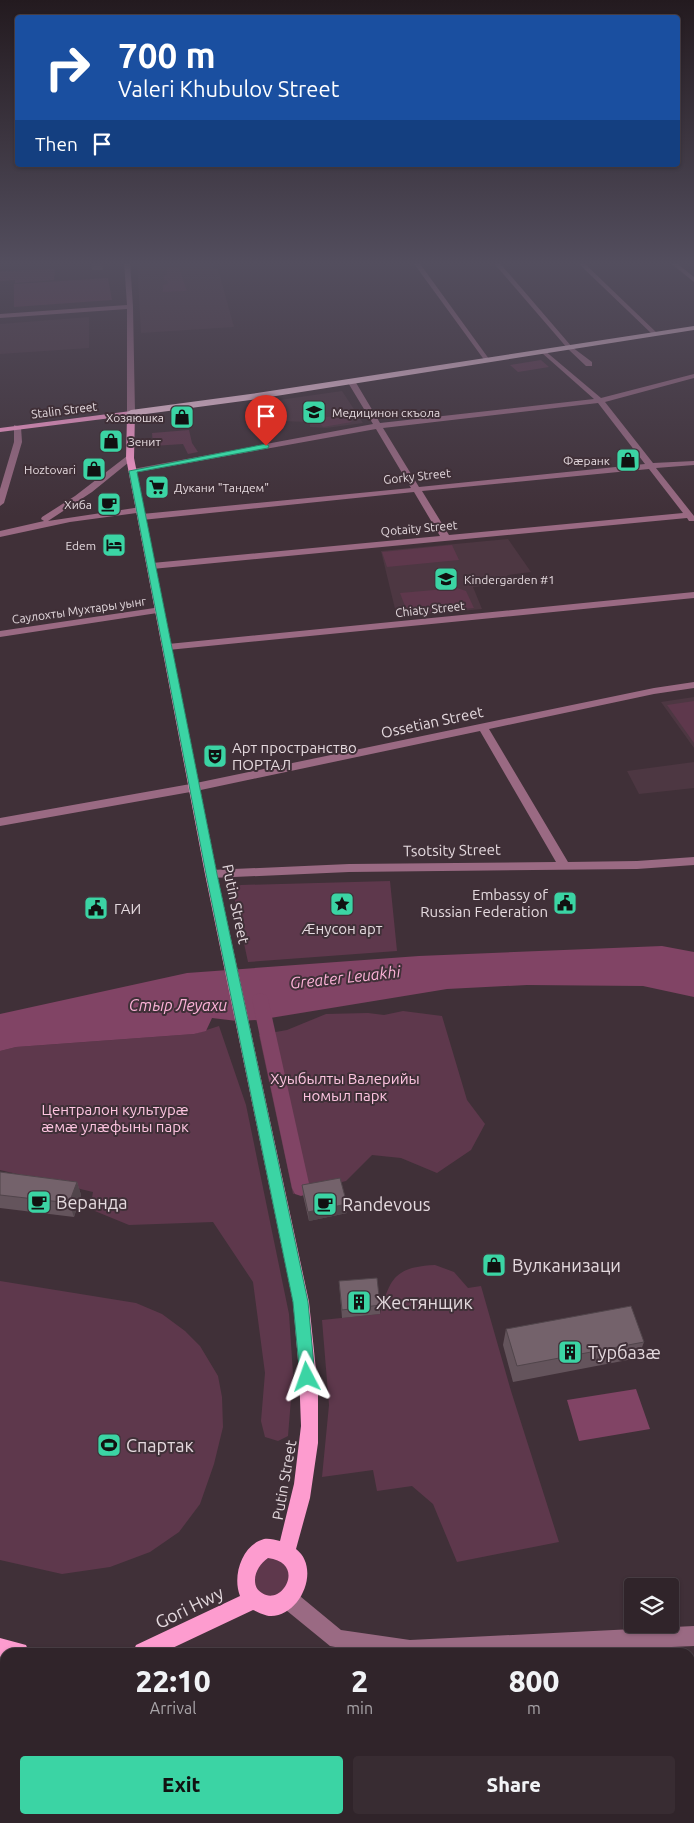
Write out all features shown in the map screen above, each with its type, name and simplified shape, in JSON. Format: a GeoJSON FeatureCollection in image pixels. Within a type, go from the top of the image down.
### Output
{"type":"FeatureCollection","features":[{"type":"Feature","properties":{"kind":"highway"},"geometry":{"type":"LineString","coordinates":[[131,413],[582,346]]}},
{"type":"Feature","properties":{"kind":"main road","name":"Stalin Street"},"geometry":{"type":"LineString","coordinates":[[0,430],[131,413]]}},
{"type":"Feature","properties":{"kind":"main road","name":"Putin Street"},"geometry":{"type":"LineString","coordinates":[[131,413],[130,458],[196,787],[211,874],[301,1302],[307,1377],[309,1442],[306,1473],[286,1552]]}},
{"type":"Feature","properties":{"kind":"main road"},"geometry":{"type":"LineString","coordinates":[[266,1548],[277,1548],[286,1552],[295,1562],[298,1571],[298,1581],[294,1592],[288,1599],[272,1606],[261,1604],[248,1592],[245,1583],[249,1562],[256,1554],[266,1548]]}},
{"type":"Feature","properties":{"kind":"main road","name":"Gori Hwy"},"geometry":{"type":"LineString","coordinates":[[151,1648],[254,1599]]}},
{"type":"Feature","properties":{"kind":"street","name":"Putin Street"},"geometry":{"type":"LineString","coordinates":[[130,346],[131,413]]}},
{"type":"Feature","properties":{"kind":"street"},"geometry":{"type":"LineString","coordinates":[[477,346],[487,360]]}},
{"type":"Feature","properties":{"kind":"street"},"geometry":{"type":"LineString","coordinates":[[570,348],[589,364]]}},
{"type":"Feature","properties":{"kind":"street"},"geometry":{"type":"LineString","coordinates":[[544,352],[600,401],[691,518]]}},
{"type":"Feature","properties":{"kind":"street"},"geometry":{"type":"LineString","coordinates":[[133,471],[377,426],[600,401],[694,376]]}},
{"type":"Feature","properties":{"kind":"street"},"geometry":{"type":"LineString","coordinates":[[351,381],[446,538]]}},
{"type":"Feature","properties":{"kind":"street"},"geometry":{"type":"LineString","coordinates":[[0,504],[18,442],[17,428]]}},
{"type":"Feature","properties":{"kind":"street"},"geometry":{"type":"LineString","coordinates":[[0,534],[36,524],[65,508],[95,487],[130,458]]}},
{"type":"Feature","properties":{"kind":"street","name":"Gorky Street"},"geometry":{"type":"LineString","coordinates":[[36,524],[89,515],[141,514],[694,463]]}},
{"type":"Feature","properties":{"kind":"street","name":"Qotaity Street"},"geometry":{"type":"LineString","coordinates":[[152,566],[446,538],[691,518]]}},
{"type":"Feature","properties":{"kind":"street","name":"Chiaty Street"},"geometry":{"type":"LineString","coordinates":[[168,647],[694,595]]}},
{"type":"Feature","properties":{"kind":"street","name":"Саулохты Мухтары уынг"},"geometry":{"type":"LineString","coordinates":[[0,634],[161,610]]}},
{"type":"Feature","properties":{"kind":"street","name":"Ossetian Street"},"geometry":{"type":"LineString","coordinates":[[0,822],[196,787],[654,691],[694,685]]}},
{"type":"Feature","properties":{"kind":"street"},"geometry":{"type":"LineString","coordinates":[[483,727],[564,865]]}},
{"type":"Feature","properties":{"kind":"street","name":"Tsotsity Street"},"geometry":{"type":"LineString","coordinates":[[211,874],[349,868],[637,865],[694,861]]}},
{"type":"Feature","properties":{"kind":"street"},"geometry":{"type":"LineString","coordinates":[[288,1599],[337,1639],[397,1648]]}},
{"type":"Feature","properties":{"kind":"street"},"geometry":{"type":"LineString","coordinates":[[451,1648],[694,1636]]}},
{"type":"Feature","properties":{"kind":"shaded area"},"geometry":{"type":"Polygon","coordinates":[[[0,346],[89,346],[89,348],[0,354],[0,346]]]}},
{"type":"Feature","properties":{"kind":"shaded area","name":"Медицинон скъола"},"geometry":{"type":"Polygon","coordinates":[[[342,391],[363,423],[326,428],[310,427],[310,422],[279,421],[265,402],[342,391]]]}},
{"type":"Feature","properties":{"kind":"shaded area","name":"Kindergarden #1"},"geometry":{"type":"Polygon","coordinates":[[[508,539],[531,572],[508,575],[499,584],[473,587],[482,609],[397,617],[381,551],[508,539]]]}},
{"type":"Feature","properties":{"kind":"shaded area"},"geometry":{"type":"Polygon","coordinates":[[[694,697],[694,748],[661,702],[694,697]]]}},
{"type":"Feature","properties":{"kind":"shaded area"},"geometry":{"type":"Polygon","coordinates":[[[694,762],[694,788],[639,794],[627,771],[694,762]]]}},
{"type":"Feature","properties":{"kind":"green space"},"geometry":{"type":"Polygon","coordinates":[[[541,360],[549,367],[518,372],[510,365],[541,360]]]}},
{"type":"Feature","properties":{"kind":"green space"},"geometry":{"type":"Polygon","coordinates":[[[344,414],[352,422],[323,427],[316,419],[344,414]]]}},
{"type":"Feature","properties":{"kind":"green space"},"geometry":{"type":"Polygon","coordinates":[[[189,430],[192,443],[198,452],[188,454],[183,444],[153,446],[152,433],[189,430]]]}},
{"type":"Feature","properties":{"kind":"green space"},"geometry":{"type":"Polygon","coordinates":[[[452,545],[459,560],[387,567],[382,552],[452,545]]]}},
{"type":"Feature","properties":{"kind":"green space"},"geometry":{"type":"Polygon","coordinates":[[[457,588],[466,591],[474,608],[408,614],[400,593],[457,588]]]}},
{"type":"Feature","properties":{"kind":"green space"},"geometry":{"type":"Polygon","coordinates":[[[694,701],[694,743],[667,705],[694,701]]]}},
{"type":"Feature","properties":{"kind":"green space"},"geometry":{"type":"Polygon","coordinates":[[[390,881],[397,951],[248,962],[233,892],[235,887],[241,885],[390,881]]]}},
{"type":"Feature","properties":{"kind":"green space","name":"Хуыбылты Валерийы номыл парк"},"geometry":{"type":"Polygon","coordinates":[[[403,1011],[442,1016],[467,1100],[485,1124],[471,1150],[437,1173],[401,1158],[372,1155],[346,1181],[293,1194],[259,1035],[287,1030],[326,1014],[368,1013],[384,1015],[403,1011]]]}},
{"type":"Feature","properties":{"kind":"green space","name":"Централон культурæ æмæ улæфыны парк"},"geometry":{"type":"Polygon","coordinates":[[[219,1026],[246,1105],[289,1314],[293,1374],[288,1436],[278,1441],[265,1437],[261,1421],[265,1373],[253,1282],[213,1222],[129,1225],[90,1209],[93,1192],[0,1170],[0,1051],[16,1047],[194,1034],[219,1026]]]}},
{"type":"Feature","properties":{"kind":"green space"},"geometry":{"type":"Polygon","coordinates":[[[435,1265],[454,1272],[468,1288],[481,1286],[511,1391],[559,1542],[457,1562],[433,1504],[412,1486],[377,1491],[373,1470],[322,1477],[329,1405],[322,1320],[380,1314],[387,1291],[397,1276],[411,1268],[435,1265]]]}},
{"type":"Feature","properties":{"kind":"green space","name":"Спартак"},"geometry":{"type":"Polygon","coordinates":[[[0,1281],[136,1303],[162,1314],[185,1331],[200,1346],[218,1376],[222,1397],[223,1427],[214,1464],[200,1504],[179,1532],[150,1552],[110,1567],[62,1574],[0,1560],[0,1281]]]}},
{"type":"Feature","properties":{"kind":"green space"},"geometry":{"type":"Polygon","coordinates":[[[274,1555],[289,1567],[289,1579],[284,1591],[269,1598],[254,1588],[254,1570],[258,1563],[274,1555]]]}},
{"type":"Feature","properties":{"kind":"water"},"geometry":{"type":"Polygon","coordinates":[[[662,946],[694,952],[694,997],[643,986],[527,985],[447,989],[258,1020],[237,1021],[212,1018],[206,1031],[194,1034],[16,1047],[0,1051],[0,1014],[187,973],[419,956],[662,946]]]}},
{"type":"Feature","properties":{"kind":"water"},"geometry":{"type":"Polygon","coordinates":[[[636,1389],[650,1429],[579,1441],[567,1400],[636,1389]]]}},
{"type":"Feature","properties":{"kind":"building"},"geometry":{"type":"Polygon","coordinates":[[[0,1172],[77,1182],[69,1203],[0,1195],[0,1172]]]}},
{"type":"Feature","properties":{"kind":"building","name":"Randevous"},"geometry":{"type":"Polygon","coordinates":[[[340,1178],[347,1204],[308,1212],[302,1185],[340,1178]]]}},
{"type":"Feature","properties":{"kind":"building","name":"Жестянщик"},"geometry":{"type":"Polygon","coordinates":[[[377,1278],[380,1305],[342,1310],[339,1281],[377,1278]]]}},
{"type":"Feature","properties":{"kind":"building"},"geometry":{"type":"Polygon","coordinates":[[[631,1306],[644,1342],[517,1366],[506,1329],[631,1306]]]}},
{"type":"Feature","properties":{"kind":"waterway"},"geometry":{"type":"LineString","coordinates":[[260,999],[301,1188]]}},
{"type":"Feature","properties":{"kind":"place","name":"Медицинон скъола"},"geometry":{"type":"Point","coordinates":[314,412]}},
{"type":"Feature","properties":{"kind":"place","name":"Хозяюшка"},"geometry":{"type":"Point","coordinates":[182,417]}},
{"type":"Feature","properties":{"kind":"place","name":"Зенит"},"geometry":{"type":"Point","coordinates":[111,441]}},
{"type":"Feature","properties":{"kind":"place","name":"Фæранк"},"geometry":{"type":"Point","coordinates":[628,460]}},
{"type":"Feature","properties":{"kind":"place","name":"Hoztovari"},"geometry":{"type":"Point","coordinates":[94,469]}},
{"type":"Feature","properties":{"kind":"place","name":"Дукани \"Тандем\""},"geometry":{"type":"Point","coordinates":[157,487]}},
{"type":"Feature","properties":{"kind":"place","name":"Хиба"},"geometry":{"type":"Point","coordinates":[109,504]}},
{"type":"Feature","properties":{"kind":"place","name":"Edem"},"geometry":{"type":"Point","coordinates":[114,545]}},
{"type":"Feature","properties":{"kind":"place","name":"Kindergarden #1"},"geometry":{"type":"Point","coordinates":[446,579]}},
{"type":"Feature","properties":{"kind":"place","name":"Арт пространство ПОРТАЛ"},"geometry":{"type":"Point","coordinates":[215,756]}},
{"type":"Feature","properties":{"kind":"place","name":"Embassy of Russian Federation"},"geometry":{"type":"Point","coordinates":[565,903]}},
{"type":"Feature","properties":{"kind":"place","name":"Æнусон арт"},"geometry":{"type":"Point","coordinates":[342,904]}},
{"type":"Feature","properties":{"kind":"place","name":"ГАИ"},"geometry":{"type":"Point","coordinates":[96,908]}},
{"type":"Feature","properties":{"kind":"place","name":"Веранда"},"geometry":{"type":"Point","coordinates":[39,1202]}},
{"type":"Feature","properties":{"kind":"place","name":"Randevous"},"geometry":{"type":"Point","coordinates":[325,1204]}},
{"type":"Feature","properties":{"kind":"place","name":"Вулканизаци"},"geometry":{"type":"Point","coordinates":[494,1265]}},
{"type":"Feature","properties":{"kind":"place","name":"Жестянщик"},"geometry":{"type":"Point","coordinates":[359,1302]}},
{"type":"Feature","properties":{"kind":"place","name":"Турбазæ"},"geometry":{"type":"Point","coordinates":[570,1352]}},
{"type":"Feature","properties":{"kind":"place","name":"Спартак"},"geometry":{"type":"Point","coordinates":[109,1445]}},
{"type":"Feature","properties":{"kind":"route"},"geometry":{"type":"LineString","coordinates":[[266,446],[133,471],[196,787],[211,874],[301,1302],[307,1377]]}},
{"type":"Feature","properties":{"kind":"water label","name":"Greater Leuakhi"},"geometry":{"type":"Point","coordinates":[345,977]}},
{"type":"Feature","properties":{"kind":"water label","name":"Стыр Леуахи"},"geometry":{"type":"Point","coordinates":[178,1005]}}]}
